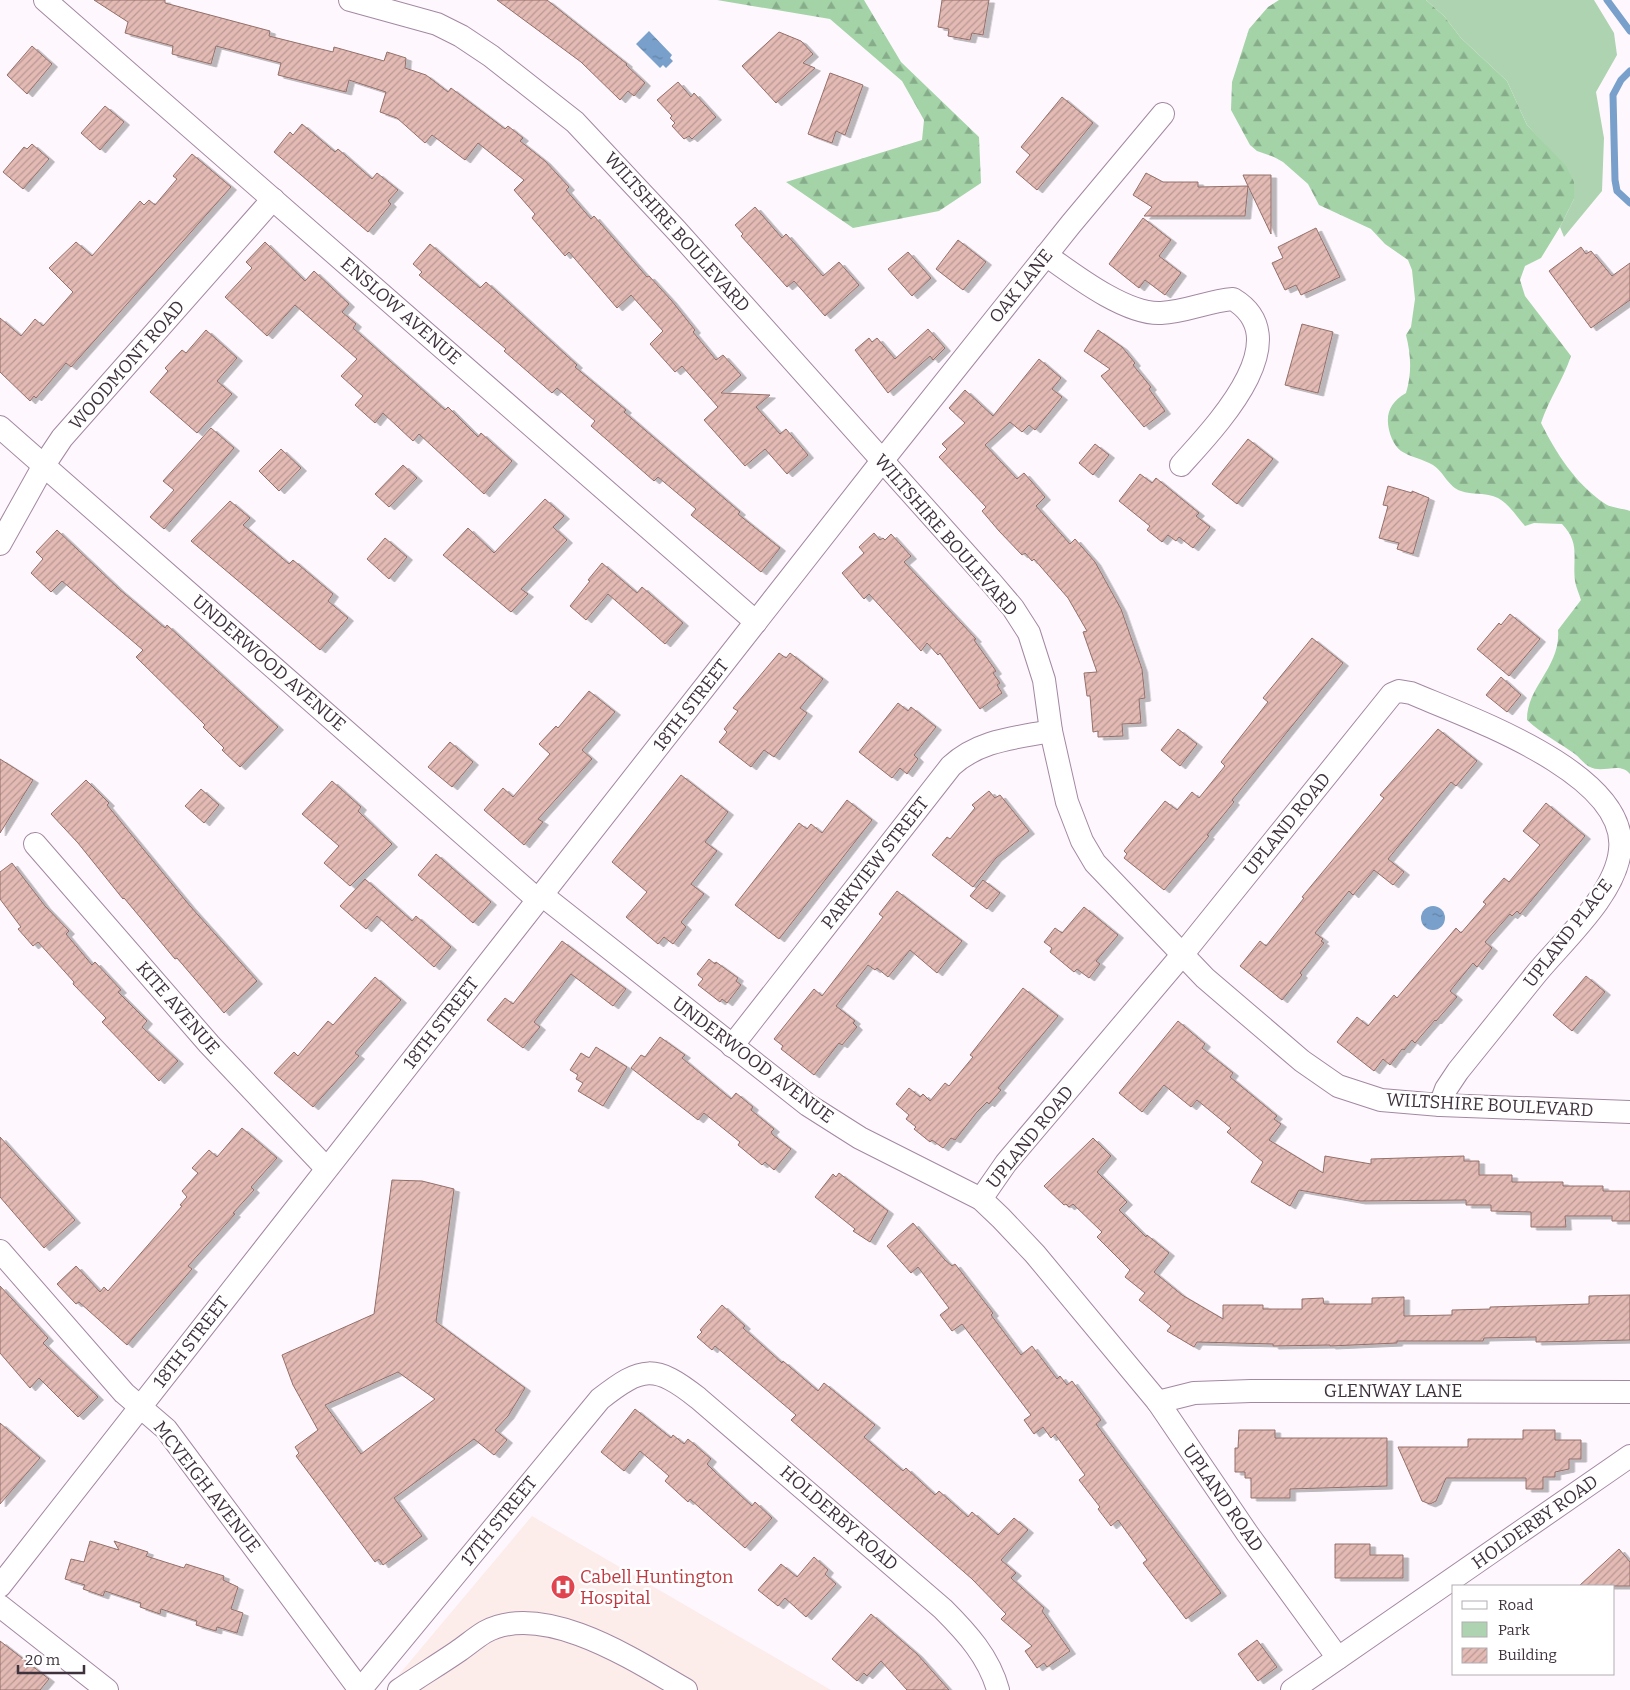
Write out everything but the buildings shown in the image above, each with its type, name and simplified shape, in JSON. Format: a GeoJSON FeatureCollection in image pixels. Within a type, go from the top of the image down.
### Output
{"type":"FeatureCollection","features":[{"type":"Feature","properties":{"kind":"street","name":"ENSLOW AVENUE"},"geometry":{"type":"LineString","coordinates":[[45,0],[756,622]]}},
{"type":"Feature","properties":{"kind":"street","name":"WILTSHIRE BOULEVARD"},"geometry":{"type":"LineString","coordinates":[[350,0],[437,24],[461,36],[491,56],[575,122],[677,231],[996,588],[1024,625],[1037,656],[1044,680],[1051,731],[1067,802],[1082,841],[1107,878],[1182,955],[1264,1030],[1308,1066],[1338,1086],[1381,1100],[1440,1105],[1630,1112]]}},
{"type":"Feature","properties":{"kind":"street","name":"OAK LANE"},"geometry":{"type":"LineString","coordinates":[[882,461],[1046,255],[1163,114]]}},
{"type":"Feature","properties":{"kind":"street","name":"WOODMONT ROAD"},"geometry":{"type":"LineString","coordinates":[[0,544],[44,465],[62,438],[273,199]]}},
{"type":"Feature","properties":{"kind":"street"},"geometry":{"type":"LineString","coordinates":[[1046,255],[1104,292],[1145,312],[1160,313],[1233,300],[1245,307],[1253,318],[1256,346],[1246,383],[1227,412],[1181,465]]}},
{"type":"Feature","properties":{"kind":"street","name":"UNDERWOOD AVENUE"},"geometry":{"type":"LineString","coordinates":[[0,427],[540,897],[830,1120],[981,1199]]}},
{"type":"Feature","properties":{"kind":"street","name":"18TH STREET"},"geometry":{"type":"LineString","coordinates":[[0,1586],[882,461]]}},
{"type":"Feature","properties":{"kind":"street","name":"UPLAND PLACE"},"geometry":{"type":"LineString","coordinates":[[1392,694],[1399,691],[1411,693],[1507,734],[1561,763],[1599,797],[1614,817],[1620,833],[1621,849],[1617,866],[1599,898],[1458,1071],[1446,1088],[1440,1105]]}},
{"type":"Feature","properties":{"kind":"street","name":"UPLAND ROAD"},"geometry":{"type":"LineString","coordinates":[[1338,1658],[1247,1533],[1158,1402],[1035,1254],[981,1199],[1006,1164],[1182,955],[1392,694]]}},
{"type":"Feature","properties":{"kind":"street","name":"PARKVIEW STREET"},"geometry":{"type":"LineString","coordinates":[[732,1046],[951,766],[976,747],[1051,731]]}},
{"type":"Feature","properties":{"kind":"street","name":"KITE AVENUE"},"geometry":{"type":"LineString","coordinates":[[36,844],[209,1044],[326,1168]]}},
{"type":"Feature","properties":{"kind":"street","name":"MCVEIGH AVENUE"},"geometry":{"type":"LineString","coordinates":[[0,1251],[124,1394],[166,1429],[360,1690]]}},
{"type":"Feature","properties":{"kind":"street","name":"17TH STREET"},"geometry":{"type":"LineString","coordinates":[[360,1690],[594,1405],[617,1386],[635,1375],[652,1372]]}},
{"type":"Feature","properties":{"kind":"street","name":"HOLDERBY ROAD"},"geometry":{"type":"LineString","coordinates":[[652,1372],[668,1377],[698,1398],[911,1580],[963,1630],[988,1665],[998,1690]]}},
{"type":"Feature","properties":{"kind":"street","name":"GLENWAY LANE"},"geometry":{"type":"LineString","coordinates":[[1158,1402],[1194,1393],[1251,1391],[1630,1392]]}},
{"type":"Feature","properties":{"kind":"street","name":"HOLDERBY ROAD"},"geometry":{"type":"LineString","coordinates":[[1292,1690],[1630,1456]]}},
{"type":"Feature","properties":{"kind":"street"},"geometry":{"type":"LineString","coordinates":[[0,1606],[107,1690]]}},
{"type":"Feature","properties":{"kind":"street"},"geometry":{"type":"LineString","coordinates":[[399,1690],[484,1632],[509,1624],[523,1624],[561,1630],[600,1642],[686,1690]]}},
{"type":"Feature","properties":{"kind":"shaded area","name":"Cabell Huntington Hospital"},"geometry":{"type":"Polygon","coordinates":[[[532,1516],[831,1690],[386,1690],[532,1516]]]}},
{"type":"Feature","properties":{"kind":"green space"},"geometry":{"type":"Polygon","coordinates":[[[717,0],[864,0],[901,62],[979,137],[981,183],[939,211],[853,228],[786,182],[922,140],[924,120],[902,81],[830,19],[717,0]]]}},
{"type":"Feature","properties":{"kind":"green space"},"geometry":{"type":"Polygon","coordinates":[[[1279,0],[1426,0],[1444,16],[1461,38],[1507,81],[1527,125],[1566,166],[1574,182],[1574,199],[1560,227],[1541,258],[1525,266],[1520,280],[1525,296],[1571,356],[1541,423],[1567,467],[1584,486],[1607,505],[1630,511],[1630,774],[1621,768],[1595,769],[1590,767],[1527,720],[1528,708],[1532,697],[1550,666],[1554,655],[1558,643],[1558,630],[1581,600],[1575,581],[1574,545],[1568,531],[1562,524],[1534,523],[1525,526],[1509,507],[1498,498],[1457,489],[1449,483],[1437,468],[1401,451],[1392,439],[1388,425],[1389,413],[1395,402],[1406,393],[1410,371],[1410,357],[1406,335],[1411,327],[1415,299],[1412,270],[1408,260],[1385,244],[1371,229],[1319,205],[1308,184],[1283,162],[1257,151],[1250,145],[1231,110],[1232,82],[1249,29],[1268,7],[1279,0]]]}},
{"type":"Feature","properties":{"kind":"green space"},"geometry":{"type":"Polygon","coordinates":[[[1426,0],[1594,0],[1614,33],[1617,55],[1596,92],[1604,138],[1602,191],[1564,237],[1560,227],[1574,199],[1546,146],[1527,125],[1507,81],[1461,38],[1444,16],[1426,0]]]}},
{"type":"Feature","properties":{"kind":"water"},"geometry":{"type":"Polygon","coordinates":[[[649,31],[672,55],[670,58],[673,61],[666,68],[663,65],[660,68],[636,44],[649,31]]]}},
{"type":"Feature","properties":{"kind":"water"},"geometry":{"type":"Polygon","coordinates":[[[1433,906],[1438,907],[1444,913],[1444,923],[1438,929],[1433,930],[1428,929],[1422,923],[1421,918],[1422,913],[1428,907],[1433,906]]]}},
{"type":"Feature","properties":{"kind":"waterway"},"geometry":{"type":"LineString","coordinates":[[1607,0],[1630,31]]}},
{"type":"Feature","properties":{"kind":"waterway"},"geometry":{"type":"LineString","coordinates":[[1630,71],[1621,80],[1613,95],[1615,180],[1617,191],[1630,203]]}},
{"type":"Feature","properties":{"kind":"place","name":"Cabell Huntington Hospital"},"geometry":{"type":"Point","coordinates":[563,1587]}}]}
